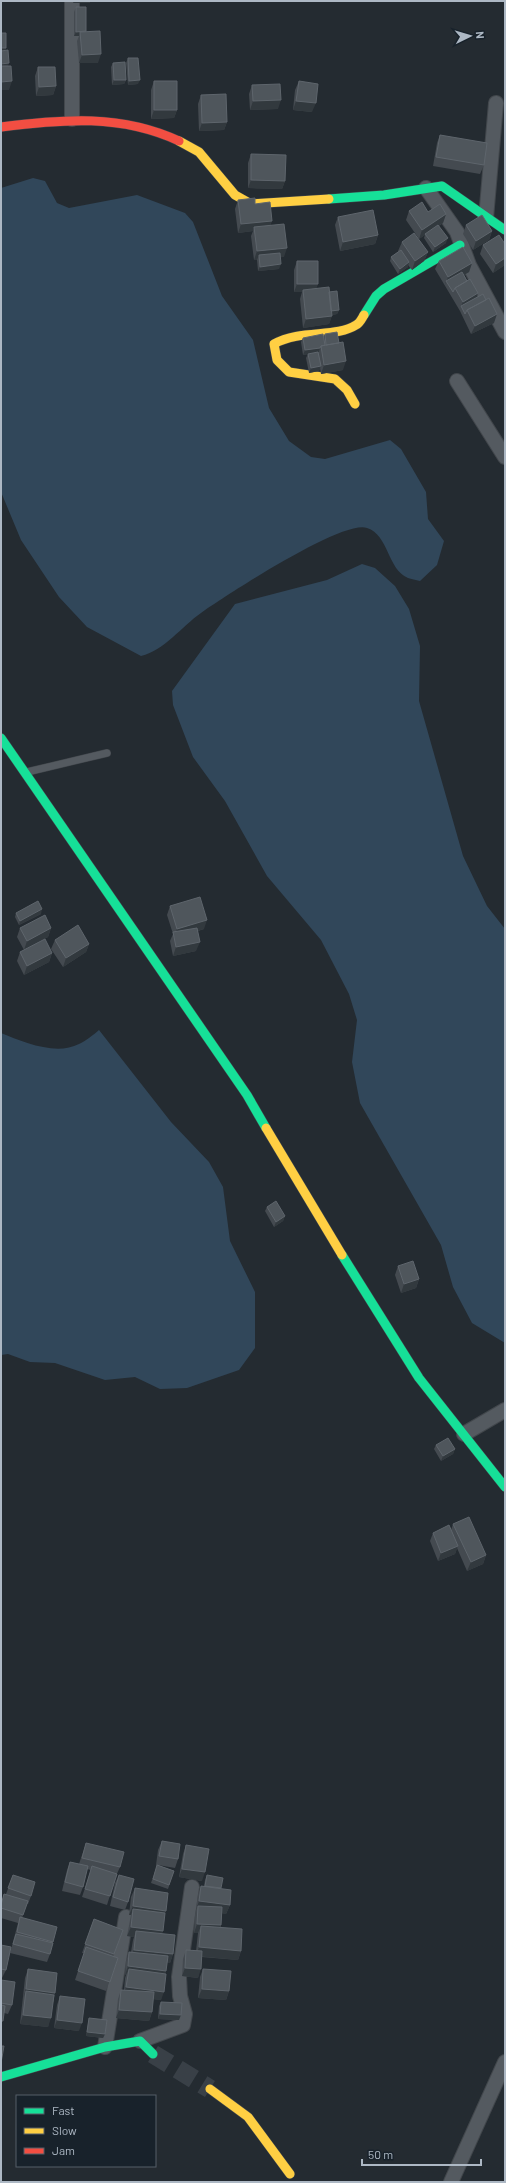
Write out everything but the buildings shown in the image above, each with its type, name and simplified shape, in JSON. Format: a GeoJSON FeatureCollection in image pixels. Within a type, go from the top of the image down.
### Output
{"type":"FeatureCollection","features":[{"type":"Feature","properties":{"kind":"street"},"geometry":{"type":"LineString","coordinates":[[72,1],[72,119]]}},
{"type":"Feature","properties":{"kind":"street"},"geometry":{"type":"LineString","coordinates":[[486,218],[496,103]]}},
{"type":"Feature","properties":{"kind":"street"},"geometry":{"type":"LineString","coordinates":[[1,127],[72,119],[132,125],[182,143],[198,151],[213,164],[235,197],[241,202],[251,204],[384,195],[442,186],[505,230]]}},
{"type":"Feature","properties":{"kind":"street"},"geometry":{"type":"LineString","coordinates":[[426,188],[457,232],[460,245],[469,265],[505,332]]}},
{"type":"Feature","properties":{"kind":"street"},"geometry":{"type":"LineString","coordinates":[[355,404],[348,390],[335,379],[290,372],[277,360],[274,344],[285,336],[346,328],[358,324],[378,294],[392,282],[424,268],[442,254],[460,245]]}},
{"type":"Feature","properties":{"kind":"street"},"geometry":{"type":"LineString","coordinates":[[456,381],[505,457]]}},
{"type":"Feature","properties":{"kind":"street"},"geometry":{"type":"LineString","coordinates":[[1,738],[247,1095],[338,1249],[419,1378],[505,1487]]}},
{"type":"Feature","properties":{"kind":"street"},"geometry":{"type":"LineString","coordinates":[[464,1434],[505,1410]]}},
{"type":"Feature","properties":{"kind":"street"},"geometry":{"type":"LineString","coordinates":[[1,2078],[105,2047],[140,2041],[182,2025],[186,2014],[180,1996],[179,1977],[192,1887]]}},
{"type":"Feature","properties":{"kind":"street"},"geometry":{"type":"LineString","coordinates":[[105,2047],[126,1916]]}},
{"type":"Feature","properties":{"kind":"street"},"geometry":{"type":"LineString","coordinates":[[140,2041],[153,2054]]}},
{"type":"Feature","properties":{"kind":"street"},"geometry":{"type":"LineString","coordinates":[[451,2182],[505,2062]]}},
{"type":"Feature","properties":{"kind":"street"},"geometry":{"type":"LineString","coordinates":[[210,2088],[248,2117],[290,2174]]}},
{"type":"Feature","properties":{"kind":"lane"},"geometry":{"type":"LineString","coordinates":[[25,773],[107,753]]}},
{"type":"Feature","properties":{"kind":"water"},"geometry":{"type":"Polygon","coordinates":[[[33,178],[45,181],[57,203],[69,208],[137,195],[185,213],[193,222],[222,296],[253,340],[269,408],[289,441],[311,457],[325,459],[390,440],[401,449],[426,492],[428,519],[444,541],[437,565],[420,581],[408,578],[401,574],[380,538],[374,532],[367,528],[354,528],[310,546],[258,576],[201,613],[158,649],[150,653],[141,656],[87,627],[59,597],[21,540],[1,492],[1,188],[33,178]]]}},
{"type":"Feature","properties":{"kind":"water"},"geometry":{"type":"Polygon","coordinates":[[[362,564],[375,568],[395,586],[409,609],[420,646],[419,701],[463,856],[487,906],[505,929],[505,1343],[472,1323],[453,1287],[441,1245],[360,1103],[352,1062],[357,1020],[349,994],[321,940],[267,876],[225,801],[193,757],[173,705],[172,691],[235,604],[327,580],[362,564]]]}},
{"type":"Feature","properties":{"kind":"water"},"geometry":{"type":"Polygon","coordinates":[[[99,1030],[171,1122],[209,1162],[223,1187],[230,1241],[255,1292],[255,1348],[239,1370],[187,1388],[160,1389],[135,1377],[105,1380],[55,1363],[30,1362],[8,1354],[1,1355],[1,1033],[29,1044],[60,1049],[82,1043],[99,1030]]]}},
{"type":"Feature","properties":{"kind":"tunnel"},"geometry":{"type":"LineString","coordinates":[[153,2054],[210,2089]]}},
{"type":"Feature","properties":{"kind":"traffic: fast"},"geometry":{"type":"LineString","coordinates":[[329,199],[384,195],[442,186],[505,230]]}},
{"type":"Feature","properties":{"kind":"traffic: fast"},"geometry":{"type":"LineString","coordinates":[[364,315],[376,296],[384,289],[460,245]]}},
{"type":"Feature","properties":{"kind":"traffic: fast"},"geometry":{"type":"LineString","coordinates":[[1,738],[247,1095],[266,1128]]}},
{"type":"Feature","properties":{"kind":"traffic: fast"},"geometry":{"type":"LineString","coordinates":[[342,1255],[419,1378],[505,1487]]}},
{"type":"Feature","properties":{"kind":"traffic: fast"},"geometry":{"type":"LineString","coordinates":[[1,2077],[105,2047],[140,2041],[153,2054]]}},
{"type":"Feature","properties":{"kind":"traffic: slow"},"geometry":{"type":"LineString","coordinates":[[179,141],[199,152],[235,195],[251,204],[329,199]]}},
{"type":"Feature","properties":{"kind":"traffic: slow"},"geometry":{"type":"LineString","coordinates":[[355,404],[347,390],[335,379],[289,372],[277,360],[274,344],[284,339],[348,329],[360,322],[364,315]]}},
{"type":"Feature","properties":{"kind":"traffic: slow"},"geometry":{"type":"LineString","coordinates":[[266,1128],[342,1255]]}},
{"type":"Feature","properties":{"kind":"traffic: slow"},"geometry":{"type":"LineString","coordinates":[[210,2089],[248,2117],[290,2174]]}},
{"type":"Feature","properties":{"kind":"traffic: jam"},"geometry":{"type":"LineString","coordinates":[[1,127],[47,122],[92,121],[135,126],[157,132],[179,141]]}}]}
